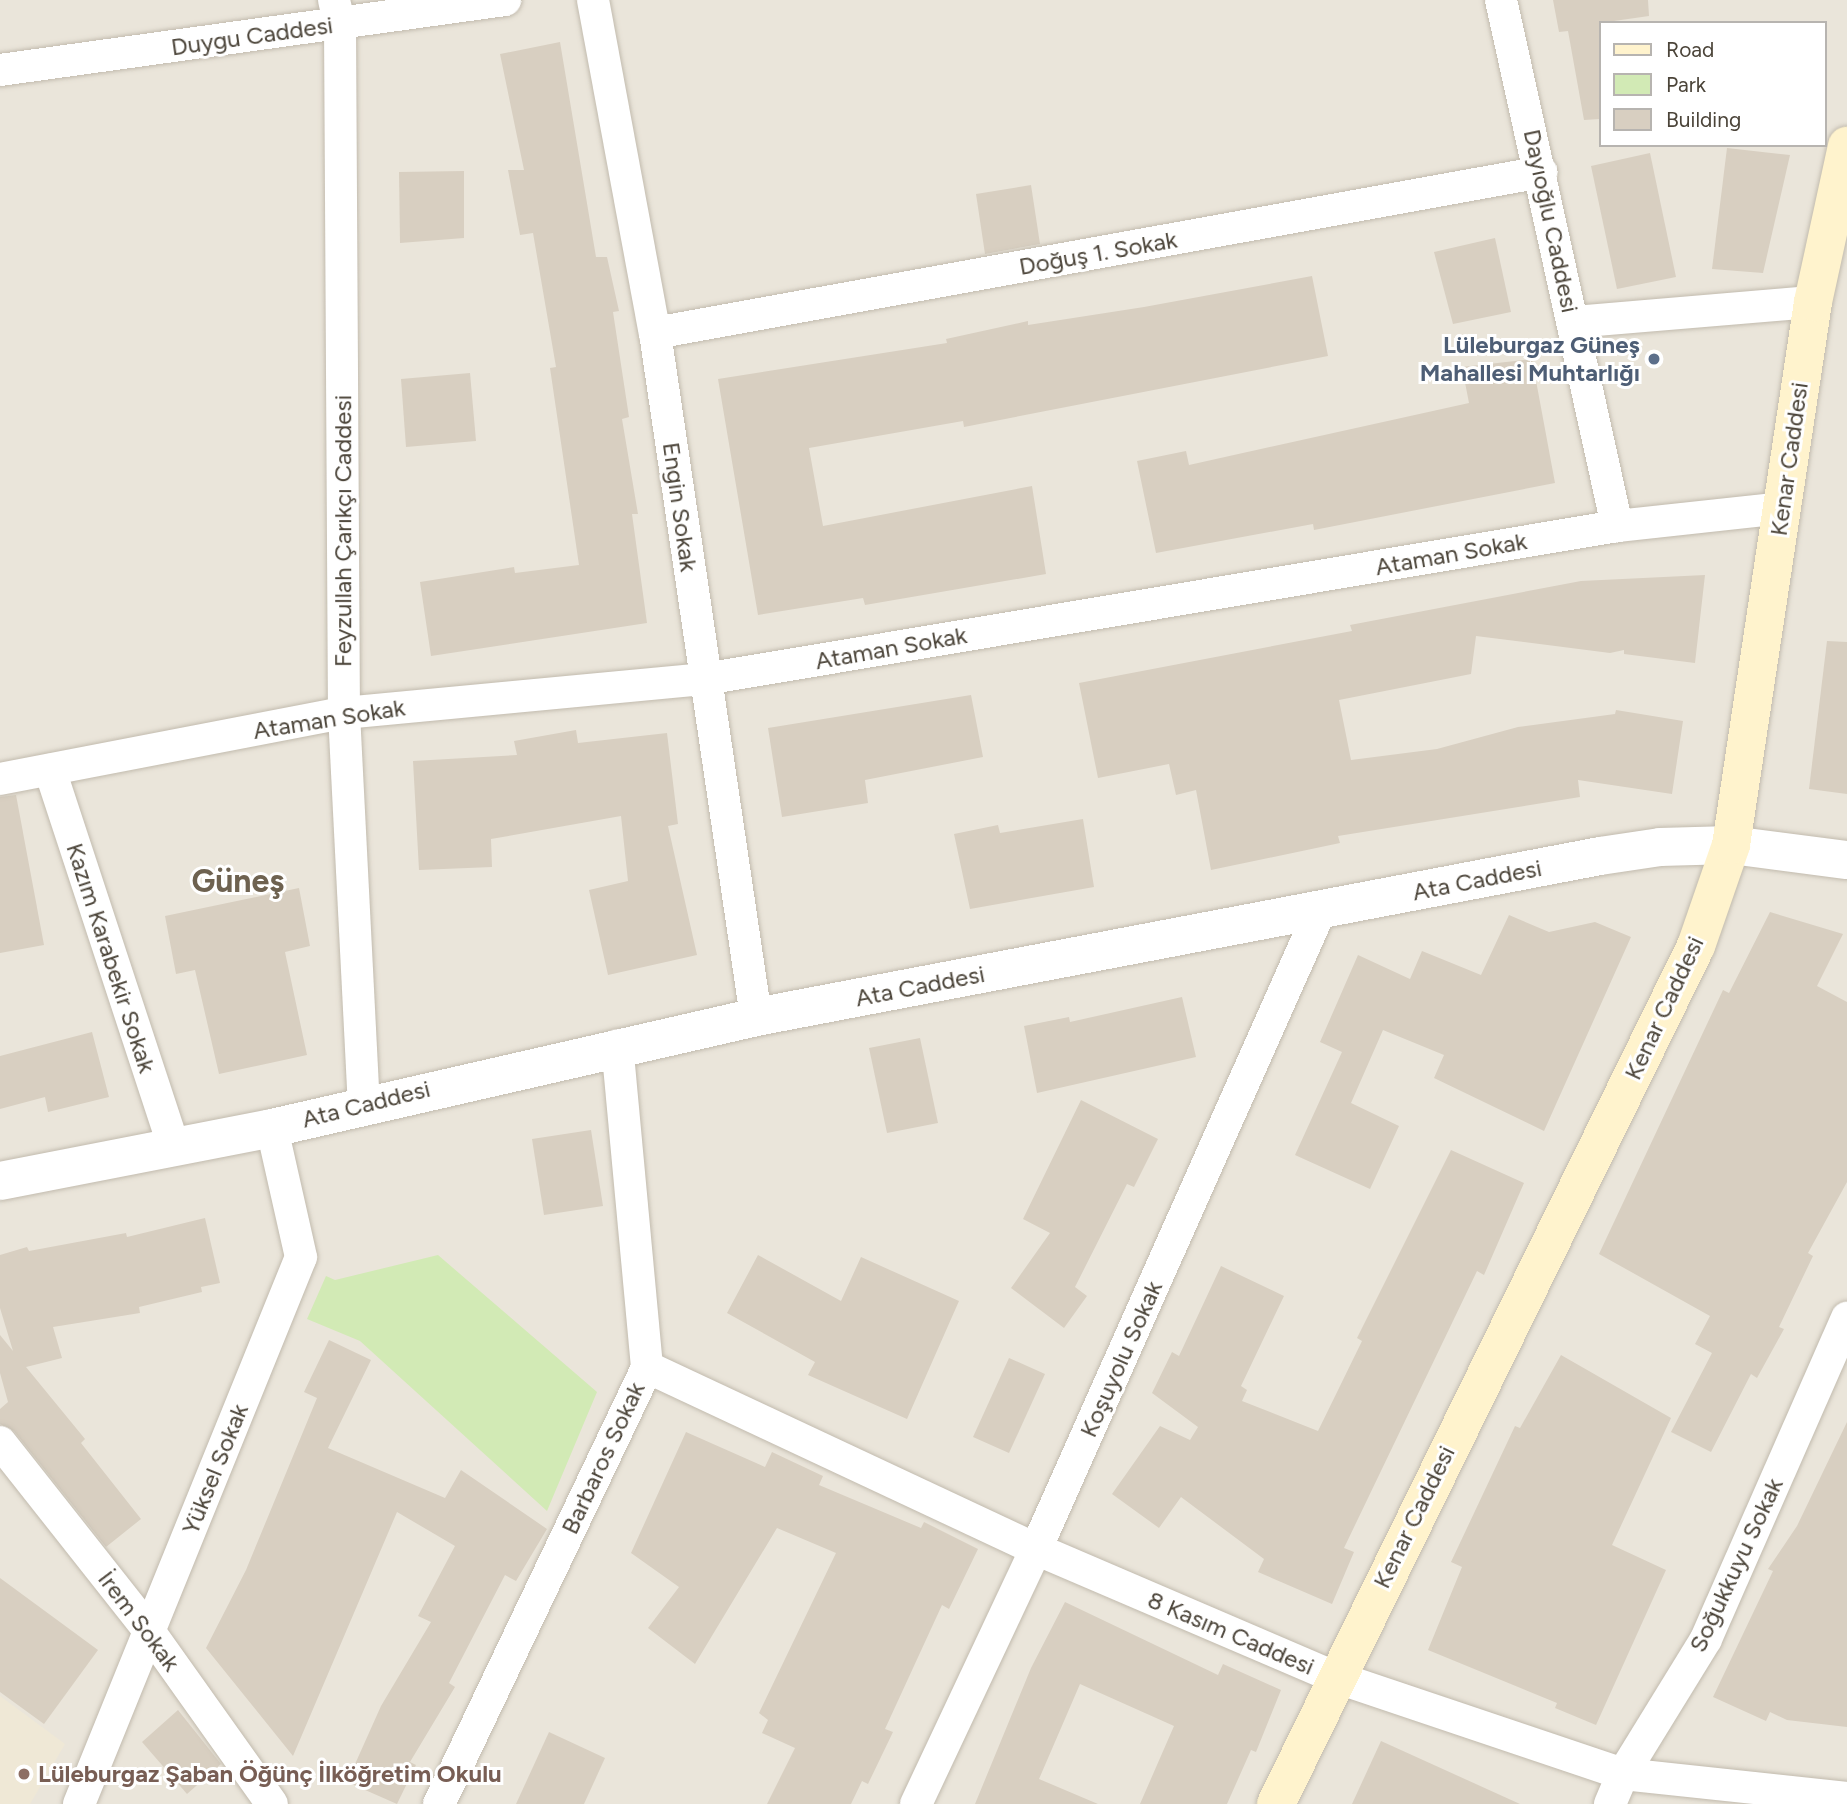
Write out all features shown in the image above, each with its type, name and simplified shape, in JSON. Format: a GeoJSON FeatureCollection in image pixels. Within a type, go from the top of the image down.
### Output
{"type":"FeatureCollection","features":[{"type":"Feature","properties":{"kind":"main road","name":"Kenar Caddesi"},"geometry":{"type":"LineString","coordinates":[[1276,1804],[1335,1677],[1696,946],[1731,845],[1813,302],[1838,237],[1847,146]]}},
{"type":"Feature","properties":{"kind":"street","name":"Duygu Caddesi"},"geometry":{"type":"LineString","coordinates":[[0,70],[337,12],[505,0]]}},
{"type":"Feature","properties":{"kind":"street","name":"Engin Sokak"},"geometry":{"type":"LineString","coordinates":[[593,0],[655,333],[756,1017]]}},
{"type":"Feature","properties":{"kind":"street","name":"Dayıoğlu Caddesi"},"geometry":{"type":"LineString","coordinates":[[1500,0],[1542,172],[1617,526]]}},
{"type":"Feature","properties":{"kind":"street","name":"Feyzullah Çarıkçı Caddesi"},"geometry":{"type":"LineString","coordinates":[[337,12],[344,713],[364,1104]]}},
{"type":"Feature","properties":{"kind":"street","name":"Doğuş 1. Sokak"},"geometry":{"type":"LineString","coordinates":[[655,333],[1542,172]]}},
{"type":"Feature","properties":{"kind":"street"},"geometry":{"type":"LineString","coordinates":[[1573,322],[1813,302]]}},
{"type":"Feature","properties":{"kind":"street","name":"Ataman Sokak"},"geometry":{"type":"LineString","coordinates":[[0,779],[344,713],[705,679],[1617,526],[1782,508]]}},
{"type":"Feature","properties":{"kind":"street","name":"Kazım Karabekir Sokak"},"geometry":{"type":"LineString","coordinates":[[50,770],[173,1146]]}},
{"type":"Feature","properties":{"kind":"street","name":"Ata Caddesi"},"geometry":{"type":"LineString","coordinates":[[0,1181],[272,1128],[617,1045],[1600,856],[1660,847],[1731,845],[1847,860]]}},
{"type":"Feature","properties":{"kind":"street","name":"Koşuyolu Sokak"},"geometry":{"type":"LineString","coordinates":[[915,1804],[1036,1549],[1320,911]]}},
{"type":"Feature","properties":{"kind":"street","name":"Barbaros Sokak"},"geometry":{"type":"LineString","coordinates":[[439,1804],[647,1367],[617,1045]]}},
{"type":"Feature","properties":{"kind":"street","name":"Yüksel Sokak"},"geometry":{"type":"LineString","coordinates":[[79,1804],[301,1258],[272,1128]]}},
{"type":"Feature","properties":{"kind":"street","name":"Soğukkuyu Sokak"},"geometry":{"type":"LineString","coordinates":[[1610,1804],[1623,1774],[1706,1639],[1847,1318]]}},
{"type":"Feature","properties":{"kind":"street","name":"8 Kasım Caddesi"},"geometry":{"type":"LineString","coordinates":[[647,1367],[1036,1549],[1335,1677],[1623,1774],[1847,1798]]}},
{"type":"Feature","properties":{"kind":"street","name":"İrem Sokak"},"geometry":{"type":"LineString","coordinates":[[0,1442],[149,1631],[272,1804]]}},
{"type":"Feature","properties":{"kind":"shaded area"},"geometry":{"type":"Polygon","coordinates":[[[0,0],[1847,0],[1847,1804],[0,1804],[0,0]]]}},
{"type":"Feature","properties":{"kind":"shaded area","name":"Lüleburgaz Şaban Öğünç İlköğretim Okulu"},"geometry":{"type":"Polygon","coordinates":[[[0,1696],[65,1744],[30,1804],[0,1804],[0,1696]]]}},
{"type":"Feature","properties":{"kind":"green space"},"geometry":{"type":"Polygon","coordinates":[[[438,1255],[597,1392],[547,1511],[360,1341],[307,1319],[326,1276],[335,1280],[438,1255]]]}},
{"type":"Feature","properties":{"kind":"building"},"geometry":{"type":"Polygon","coordinates":[[[1553,0],[1648,0],[1649,16],[1598,21],[1598,119],[1584,120],[1568,31],[1559,32],[1553,0]]]}},
{"type":"Feature","properties":{"kind":"building"},"geometry":{"type":"Polygon","coordinates":[[[560,42],[596,257],[607,257],[619,311],[613,312],[629,417],[622,419],[638,514],[632,514],[647,623],[431,656],[420,582],[514,567],[515,573],[579,565],[550,368],[556,367],[533,233],[520,235],[508,170],[524,170],[500,54],[560,42]]]}},
{"type":"Feature","properties":{"kind":"building"},"geometry":{"type":"Polygon","coordinates":[[[1727,148],[1790,155],[1763,273],[1712,269],[1727,148]]]}},
{"type":"Feature","properties":{"kind":"building"},"geometry":{"type":"Polygon","coordinates":[[[1650,153],[1676,277],[1617,289],[1591,166],[1650,153]]]}},
{"type":"Feature","properties":{"kind":"building"},"geometry":{"type":"Polygon","coordinates":[[[464,171],[464,238],[400,243],[399,172],[464,171]]]}},
{"type":"Feature","properties":{"kind":"building"},"geometry":{"type":"Polygon","coordinates":[[[1031,185],[1040,244],[985,254],[976,194],[1031,185]]]}},
{"type":"Feature","properties":{"kind":"building"},"geometry":{"type":"Polygon","coordinates":[[[1495,238],[1511,312],[1453,324],[1434,252],[1495,238]]]}},
{"type":"Feature","properties":{"kind":"building"},"geometry":{"type":"Polygon","coordinates":[[[1312,276],[1328,356],[964,427],[963,421],[809,448],[823,526],[1032,486],[1046,574],[865,605],[863,598],[758,615],[718,379],[947,343],[946,339],[1028,321],[1028,325],[1144,307],[1312,276]]]}},
{"type":"Feature","properties":{"kind":"building"},"geometry":{"type":"Polygon","coordinates":[[[1532,359],[1555,483],[1314,530],[1313,524],[1156,553],[1137,461],[1186,451],[1189,465],[1469,403],[1462,367],[1532,359]]]}},
{"type":"Feature","properties":{"kind":"building"},"geometry":{"type":"Polygon","coordinates":[[[470,373],[476,441],[406,447],[401,379],[470,373]]]}},
{"type":"Feature","properties":{"kind":"building"},"geometry":{"type":"Polygon","coordinates":[[[1705,575],[1695,663],[1624,654],[1624,650],[1610,653],[1476,636],[1471,674],[1339,700],[1351,760],[1437,749],[1518,727],[1615,714],[1616,710],[1683,721],[1672,794],[1578,780],[1580,797],[1338,836],[1340,843],[1211,870],[1196,790],[1176,795],[1169,764],[1098,778],[1079,683],[1352,631],[1350,625],[1581,581],[1705,575]]]}},
{"type":"Feature","properties":{"kind":"building"},"geometry":{"type":"Polygon","coordinates":[[[1827,641],[1847,642],[1847,794],[1809,789],[1827,641]]]}},
{"type":"Feature","properties":{"kind":"building"},"geometry":{"type":"Polygon","coordinates":[[[971,695],[983,757],[865,780],[868,803],[782,817],[768,728],[971,695]]]}},
{"type":"Feature","properties":{"kind":"building"},"geometry":{"type":"Polygon","coordinates":[[[576,730],[578,743],[667,733],[678,824],[668,826],[697,955],[608,975],[589,890],[628,881],[621,816],[491,839],[492,867],[419,870],[413,761],[517,755],[514,741],[576,730]]]}},
{"type":"Feature","properties":{"kind":"building"},"geometry":{"type":"Polygon","coordinates":[[[16,795],[44,945],[0,953],[0,797],[16,795]]]}},
{"type":"Feature","properties":{"kind":"building"},"geometry":{"type":"Polygon","coordinates":[[[1083,819],[1094,887],[970,909],[954,834],[998,825],[1000,833],[1083,819]]]}},
{"type":"Feature","properties":{"kind":"building"},"geometry":{"type":"Polygon","coordinates":[[[299,888],[310,946],[285,952],[307,1055],[219,1074],[195,970],[176,974],[165,916],[299,888]]]}},
{"type":"Feature","properties":{"kind":"building"},"geometry":{"type":"Polygon","coordinates":[[[1770,912],[1843,934],[1817,986],[1847,1002],[1847,1182],[1808,1253],[1813,1256],[1779,1327],[1784,1329],[1757,1378],[1751,1374],[1711,1452],[1671,1432],[1712,1353],[1695,1344],[1710,1316],[1599,1254],[1723,990],[1729,993],[1770,912]]]}},
{"type":"Feature","properties":{"kind":"building"},"geometry":{"type":"Polygon","coordinates":[[[1509,915],[1549,932],[1595,922],[1631,937],[1544,1131],[1434,1078],[1444,1055],[1383,1030],[1351,1103],[1399,1126],[1370,1189],[1295,1155],[1342,1052],[1320,1042],[1358,955],[1410,979],[1422,951],[1481,975],[1509,915]]]}},
{"type":"Feature","properties":{"kind":"building"},"geometry":{"type":"Polygon","coordinates":[[[1182,997],[1196,1057],[1037,1093],[1024,1026],[1069,1017],[1070,1022],[1182,997]]]}},
{"type":"Feature","properties":{"kind":"building"},"geometry":{"type":"Polygon","coordinates":[[[92,1032],[109,1097],[48,1112],[45,1097],[0,1109],[0,1056],[92,1032]]]}},
{"type":"Feature","properties":{"kind":"building"},"geometry":{"type":"Polygon","coordinates":[[[920,1038],[938,1123],[887,1133],[869,1048],[920,1038]]]}},
{"type":"Feature","properties":{"kind":"building"},"geometry":{"type":"Polygon","coordinates":[[[1081,1100],[1158,1139],[1134,1187],[1127,1184],[1075,1287],[1087,1296],[1064,1328],[1011,1288],[1050,1233],[1023,1219],[1081,1100]]]}},
{"type":"Feature","properties":{"kind":"building"},"geometry":{"type":"Polygon","coordinates":[[[591,1130],[603,1206],[544,1215],[532,1139],[591,1130]]]}},
{"type":"Feature","properties":{"kind":"building"},"geometry":{"type":"Polygon","coordinates":[[[1451,1150],[1524,1183],[1484,1275],[1477,1271],[1344,1548],[1354,1552],[1332,1604],[1258,1572],[1264,1559],[1181,1497],[1159,1528],[1112,1494],[1160,1426],[1190,1440],[1198,1427],[1152,1393],[1172,1352],[1179,1356],[1221,1266],[1284,1296],[1241,1386],[1247,1390],[1242,1401],[1318,1431],[1362,1341],[1357,1338],[1451,1150]]]}},
{"type":"Feature","properties":{"kind":"building"},"geometry":{"type":"Polygon","coordinates":[[[205,1218],[220,1283],[201,1287],[202,1292],[139,1307],[140,1313],[53,1327],[62,1358],[26,1367],[85,1439],[81,1443],[141,1519],[106,1547],[14,1431],[0,1424],[0,1409],[8,1402],[0,1373],[0,1335],[13,1351],[0,1308],[0,1255],[27,1247],[29,1251],[126,1233],[127,1237],[205,1218]]]}},
{"type":"Feature","properties":{"kind":"building"},"geometry":{"type":"Polygon","coordinates":[[[758,1255],[841,1301],[861,1257],[959,1301],[907,1419],[808,1375],[815,1362],[727,1313],[758,1255]]]}},
{"type":"Feature","properties":{"kind":"building"},"geometry":{"type":"Polygon","coordinates":[[[329,1340],[371,1360],[328,1448],[445,1498],[461,1470],[547,1529],[516,1581],[505,1575],[449,1683],[455,1687],[410,1762],[416,1765],[397,1804],[347,1782],[381,1706],[431,1622],[418,1616],[455,1546],[397,1512],[293,1756],[206,1648],[246,1570],[317,1398],[304,1392],[329,1340]]]}},
{"type":"Feature","properties":{"kind":"building"},"geometry":{"type":"Polygon","coordinates":[[[1561,1355],[1671,1418],[1612,1545],[1666,1570],[1596,1725],[1555,1708],[1557,1703],[1428,1650],[1462,1567],[1451,1562],[1515,1426],[1520,1428],[1561,1355]]]}},
{"type":"Feature","properties":{"kind":"building"},"geometry":{"type":"Polygon","coordinates":[[[1009,1358],[1045,1374],[1009,1453],[973,1437],[1009,1358]]]}},
{"type":"Feature","properties":{"kind":"building"},"geometry":{"type":"Polygon","coordinates":[[[1847,1422],[1847,1727],[1787,1720],[1770,1712],[1766,1721],[1713,1697],[1773,1571],[1768,1569],[1797,1526],[1847,1422]]]}},
{"type":"Feature","properties":{"kind":"building"},"geometry":{"type":"Polygon","coordinates":[[[686,1432],[765,1467],[772,1452],[823,1476],[819,1485],[921,1528],[924,1522],[978,1549],[949,1609],[942,1605],[885,1729],[893,1732],[868,1784],[862,1781],[851,1804],[767,1804],[795,1748],[762,1733],[768,1720],[759,1713],[836,1553],[777,1528],[695,1664],[648,1628],[679,1587],[631,1553],[686,1432]]]}},
{"type":"Feature","properties":{"kind":"building"},"geometry":{"type":"Polygon","coordinates":[[[0,1578],[98,1650],[44,1724],[0,1692],[0,1578]]]}},
{"type":"Feature","properties":{"kind":"building"},"geometry":{"type":"Polygon","coordinates":[[[1065,1602],[1218,1675],[1223,1664],[1281,1690],[1256,1752],[1251,1750],[1227,1804],[1140,1804],[1174,1726],[1080,1684],[1039,1779],[1098,1804],[975,1804],[1031,1668],[1065,1602]]]}},
{"type":"Feature","properties":{"kind":"building"},"geometry":{"type":"Polygon","coordinates":[[[178,1710],[221,1764],[187,1794],[142,1742],[178,1710]]]}},
{"type":"Feature","properties":{"kind":"building"},"geometry":{"type":"Polygon","coordinates":[[[549,1732],[605,1758],[584,1804],[516,1804],[549,1732]]]}},
{"type":"Feature","properties":{"kind":"building"},"geometry":{"type":"Polygon","coordinates":[[[1381,1741],[1520,1804],[1352,1804],[1381,1741]]]}},
{"type":"Feature","properties":{"kind":"place","name":"Lüleburgaz Güneş Mahallesi Muhtarlığı"},"geometry":{"type":"Point","coordinates":[1654,359]}},
{"type":"Feature","properties":{"kind":"place","name":"Lüleburgaz Şaban Öğünç İlköğretim Okulu"},"geometry":{"type":"Point","coordinates":[24,1774]}},
{"type":"Feature","properties":{"kind":"district","name":"Güneş"},"geometry":{"type":"Point","coordinates":[238,881]}}]}
